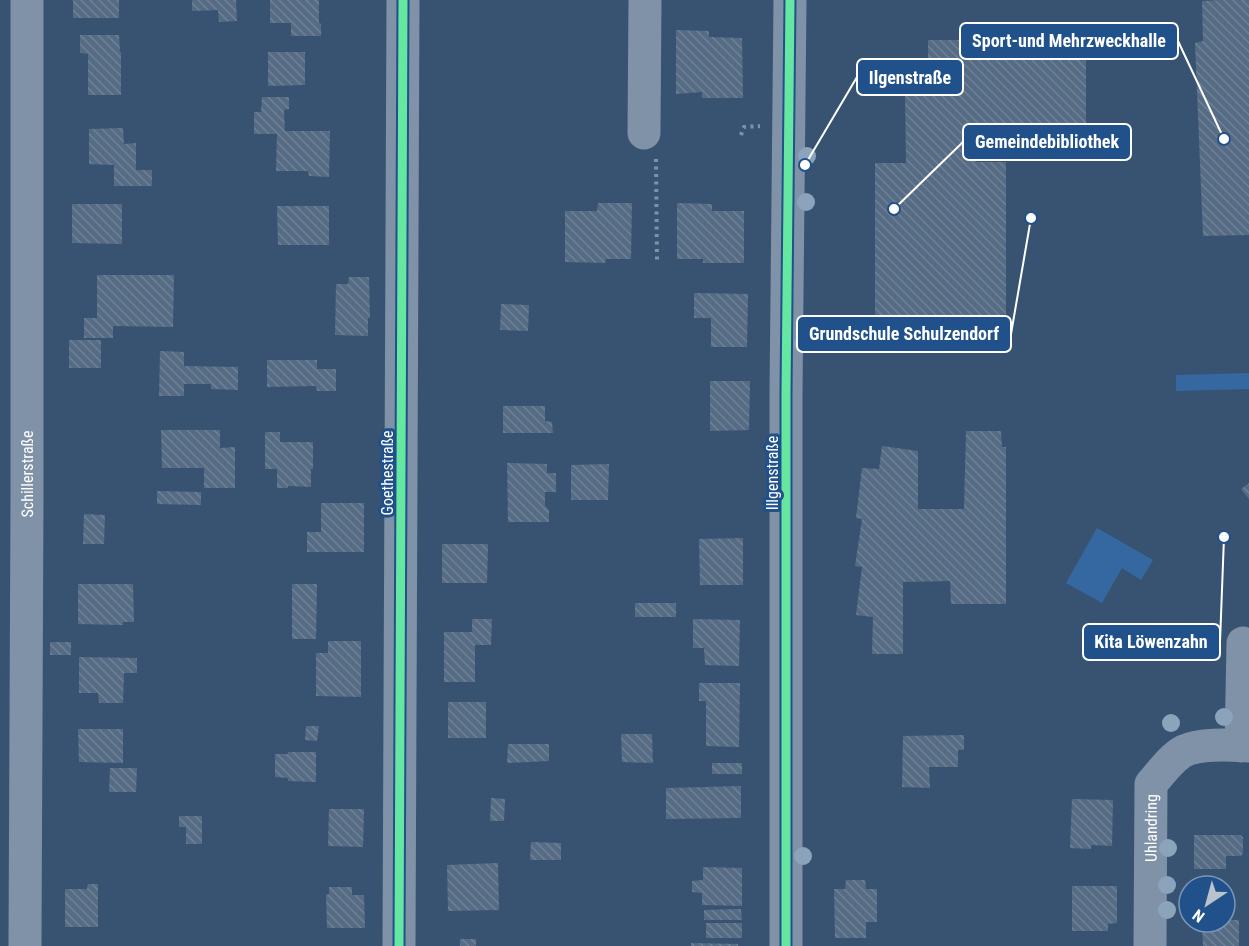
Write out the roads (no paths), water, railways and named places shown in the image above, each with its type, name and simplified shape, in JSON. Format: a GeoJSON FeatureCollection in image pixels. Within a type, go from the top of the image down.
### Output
{"type":"FeatureCollection","features":[{"type":"Feature","properties":{"kind":"street","name":"Schillerstraße"},"geometry":{"type":"LineString","coordinates":[[25,946],[27,0]]}},
{"type":"Feature","properties":{"kind":"street","name":"Goethestraße"},"geometry":{"type":"LineString","coordinates":[[399,946],[403,0]]}},
{"type":"Feature","properties":{"kind":"street"},"geometry":{"type":"LineString","coordinates":[[645,0],[650,145]]}},
{"type":"Feature","properties":{"kind":"street","name":"Illgenstraße"},"geometry":{"type":"LineString","coordinates":[[786,946],[786,392],[790,0]]}},
{"type":"Feature","properties":{"kind":"street"},"geometry":{"type":"LineString","coordinates":[[1243,643],[1245,746]]}},
{"type":"Feature","properties":{"kind":"street","name":"Uhlandring"},"geometry":{"type":"LineString","coordinates":[[1150,946],[1151,784],[1182,752],[1197,746],[1245,746]]}},
{"type":"Feature","properties":{"kind":"place","name":"Sport-und Mehrzweckhalle"},"geometry":{"type":"Point","coordinates":[1224,139]}},
{"type":"Feature","properties":{"kind":"place","name":"Ilgenstraße"},"geometry":{"type":"Point","coordinates":[805,165]}},
{"type":"Feature","properties":{"kind":"place","name":"Gemeindebibliothek"},"geometry":{"type":"Point","coordinates":[894,209]}},
{"type":"Feature","properties":{"kind":"place","name":"Grundschule Schulzendorf"},"geometry":{"type":"Point","coordinates":[1031,218]}},
{"type":"Feature","properties":{"kind":"place","name":"Kita Löwenzahn"},"geometry":{"type":"Point","coordinates":[1224,537]}}]}
